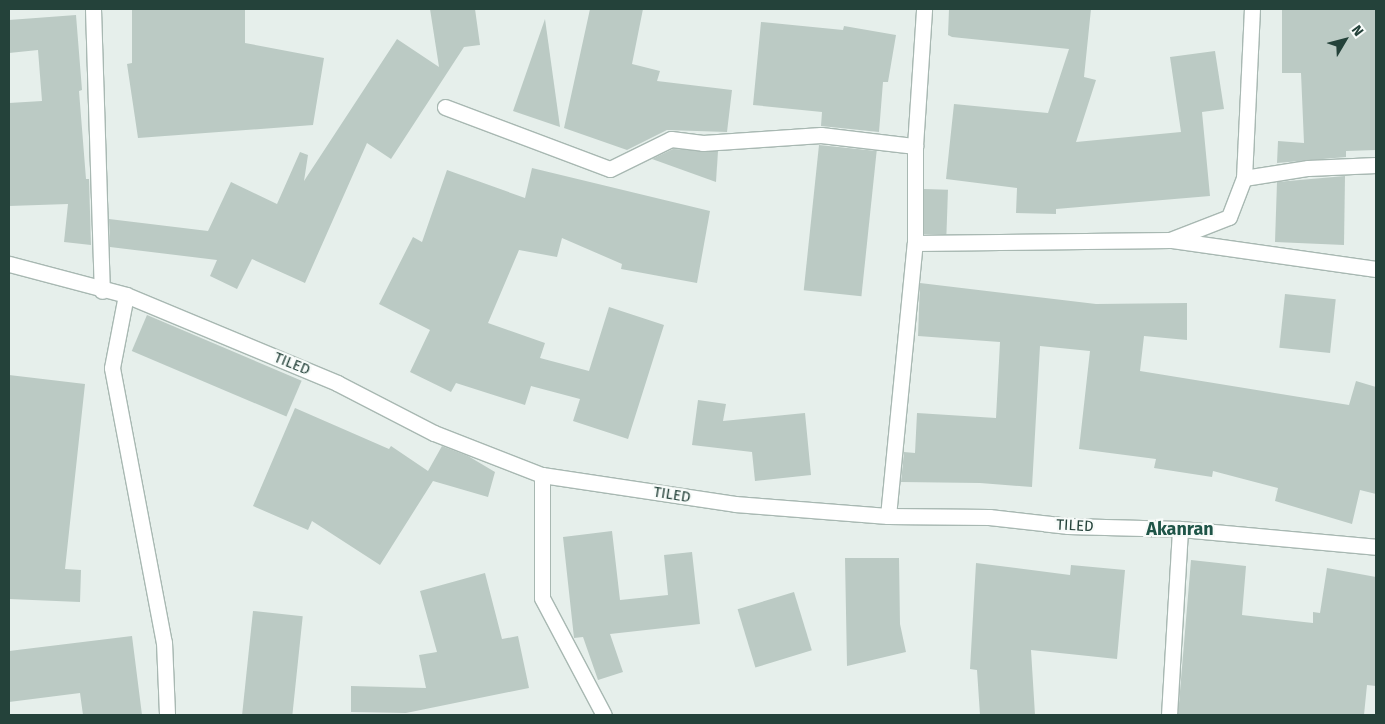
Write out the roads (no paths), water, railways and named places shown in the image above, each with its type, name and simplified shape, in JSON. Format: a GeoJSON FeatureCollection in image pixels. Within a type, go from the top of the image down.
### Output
{"type":"FeatureCollection","features":[{"type":"Feature","properties":{"kind":"street"},"geometry":{"type":"LineString","coordinates":[[93,9],[102,291]]}},
{"type":"Feature","properties":{"kind":"street"},"geometry":{"type":"LineString","coordinates":[[888,516],[916,243],[915,146],[924,9]]}},
{"type":"Feature","properties":{"kind":"street"},"geometry":{"type":"LineString","coordinates":[[1170,240],[1229,217],[1244,178],[1252,9]]}},
{"type":"Feature","properties":{"kind":"street"},"geometry":{"type":"LineString","coordinates":[[445,107],[610,168],[671,139],[703,143],[822,135],[915,146]]}},
{"type":"Feature","properties":{"kind":"street"},"geometry":{"type":"LineString","coordinates":[[1244,178],[1308,168],[1376,165]]}},
{"type":"Feature","properties":{"kind":"street"},"geometry":{"type":"LineString","coordinates":[[916,243],[1170,240],[1376,269]]}},
{"type":"Feature","properties":{"kind":"street","name":"TILED"},"geometry":{"type":"LineString","coordinates":[[9,264],[102,291],[126,295],[337,383],[434,433],[542,475],[735,504],[888,516],[989,517],[1068,526],[1180,529],[1376,547]]}},
{"type":"Feature","properties":{"kind":"street"},"geometry":{"type":"LineString","coordinates":[[126,295],[112,368],[164,642],[167,715]]}},
{"type":"Feature","properties":{"kind":"street"},"geometry":{"type":"LineString","coordinates":[[542,475],[542,598],[604,715]]}},
{"type":"Feature","properties":{"kind":"street"},"geometry":{"type":"LineString","coordinates":[[1169,715],[1180,529]]}},
{"type":"Feature","properties":{"kind":"district","name":"Akanran"},"geometry":{"type":"Point","coordinates":[1180,529]}}]}
